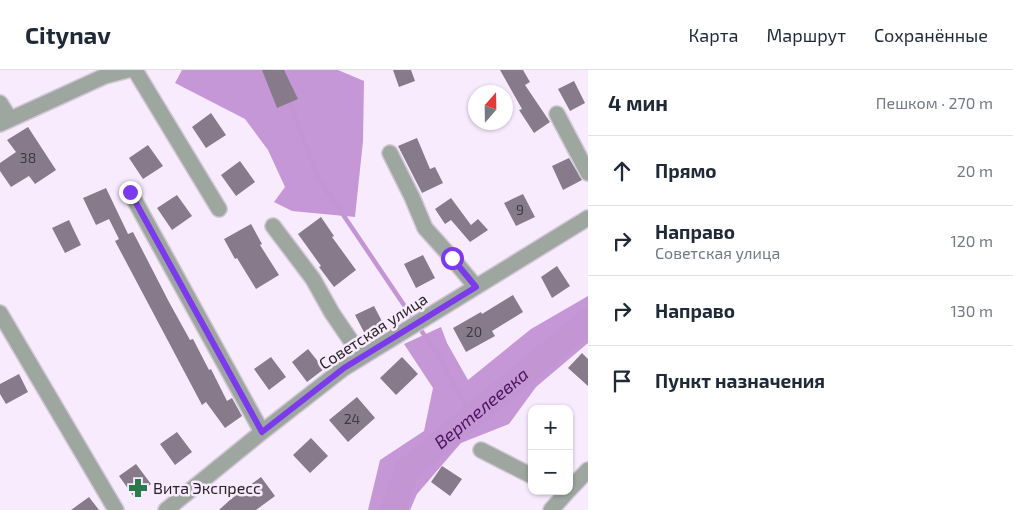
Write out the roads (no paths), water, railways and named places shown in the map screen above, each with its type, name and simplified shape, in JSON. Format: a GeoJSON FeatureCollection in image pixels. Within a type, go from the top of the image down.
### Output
{"type":"FeatureCollection","features":[{"type":"Feature","properties":{"kind":"street"},"geometry":{"type":"LineString","coordinates":[[0,103],[5,121],[88,76],[105,76],[128,70]]}},
{"type":"Feature","properties":{"kind":"street"},"geometry":{"type":"LineString","coordinates":[[135,70],[220,209]]}},
{"type":"Feature","properties":{"kind":"street"},"geometry":{"type":"LineString","coordinates":[[557,114],[588,173]]}},
{"type":"Feature","properties":{"kind":"street"},"geometry":{"type":"LineString","coordinates":[[390,153],[425,228],[476,287]]}},
{"type":"Feature","properties":{"kind":"street"},"geometry":{"type":"LineString","coordinates":[[130,192],[262,432]]}},
{"type":"Feature","properties":{"kind":"street","name":"Советская улица"},"geometry":{"type":"LineString","coordinates":[[166,510],[344,368],[588,218]]}},
{"type":"Feature","properties":{"kind":"street"},"geometry":{"type":"LineString","coordinates":[[273,226],[313,279],[332,313],[362,357]]}},
{"type":"Feature","properties":{"kind":"street"},"geometry":{"type":"LineString","coordinates":[[0,313],[116,510]]}},
{"type":"Feature","properties":{"kind":"street"},"geometry":{"type":"LineString","coordinates":[[481,450],[528,474]]}},
{"type":"Feature","properties":{"kind":"street"},"geometry":{"type":"LineString","coordinates":[[573,485],[588,470]]}},
{"type":"Feature","properties":{"kind":"street"},"geometry":{"type":"LineString","coordinates":[[550,510],[563,495]]}},
{"type":"Feature","properties":{"kind":"waterway"},"geometry":{"type":"LineString","coordinates":[[288,97],[317,176],[437,354],[472,417]]}},
{"type":"Feature","properties":{"kind":"waterway","name":"Вертелеевка"},"geometry":{"type":"LineString","coordinates":[[393,510],[407,470],[588,321]]}},
{"type":"Feature","properties":{"kind":"place","name":"Вита Экспресс"},"geometry":{"type":"Point","coordinates":[138,488]}}]}
